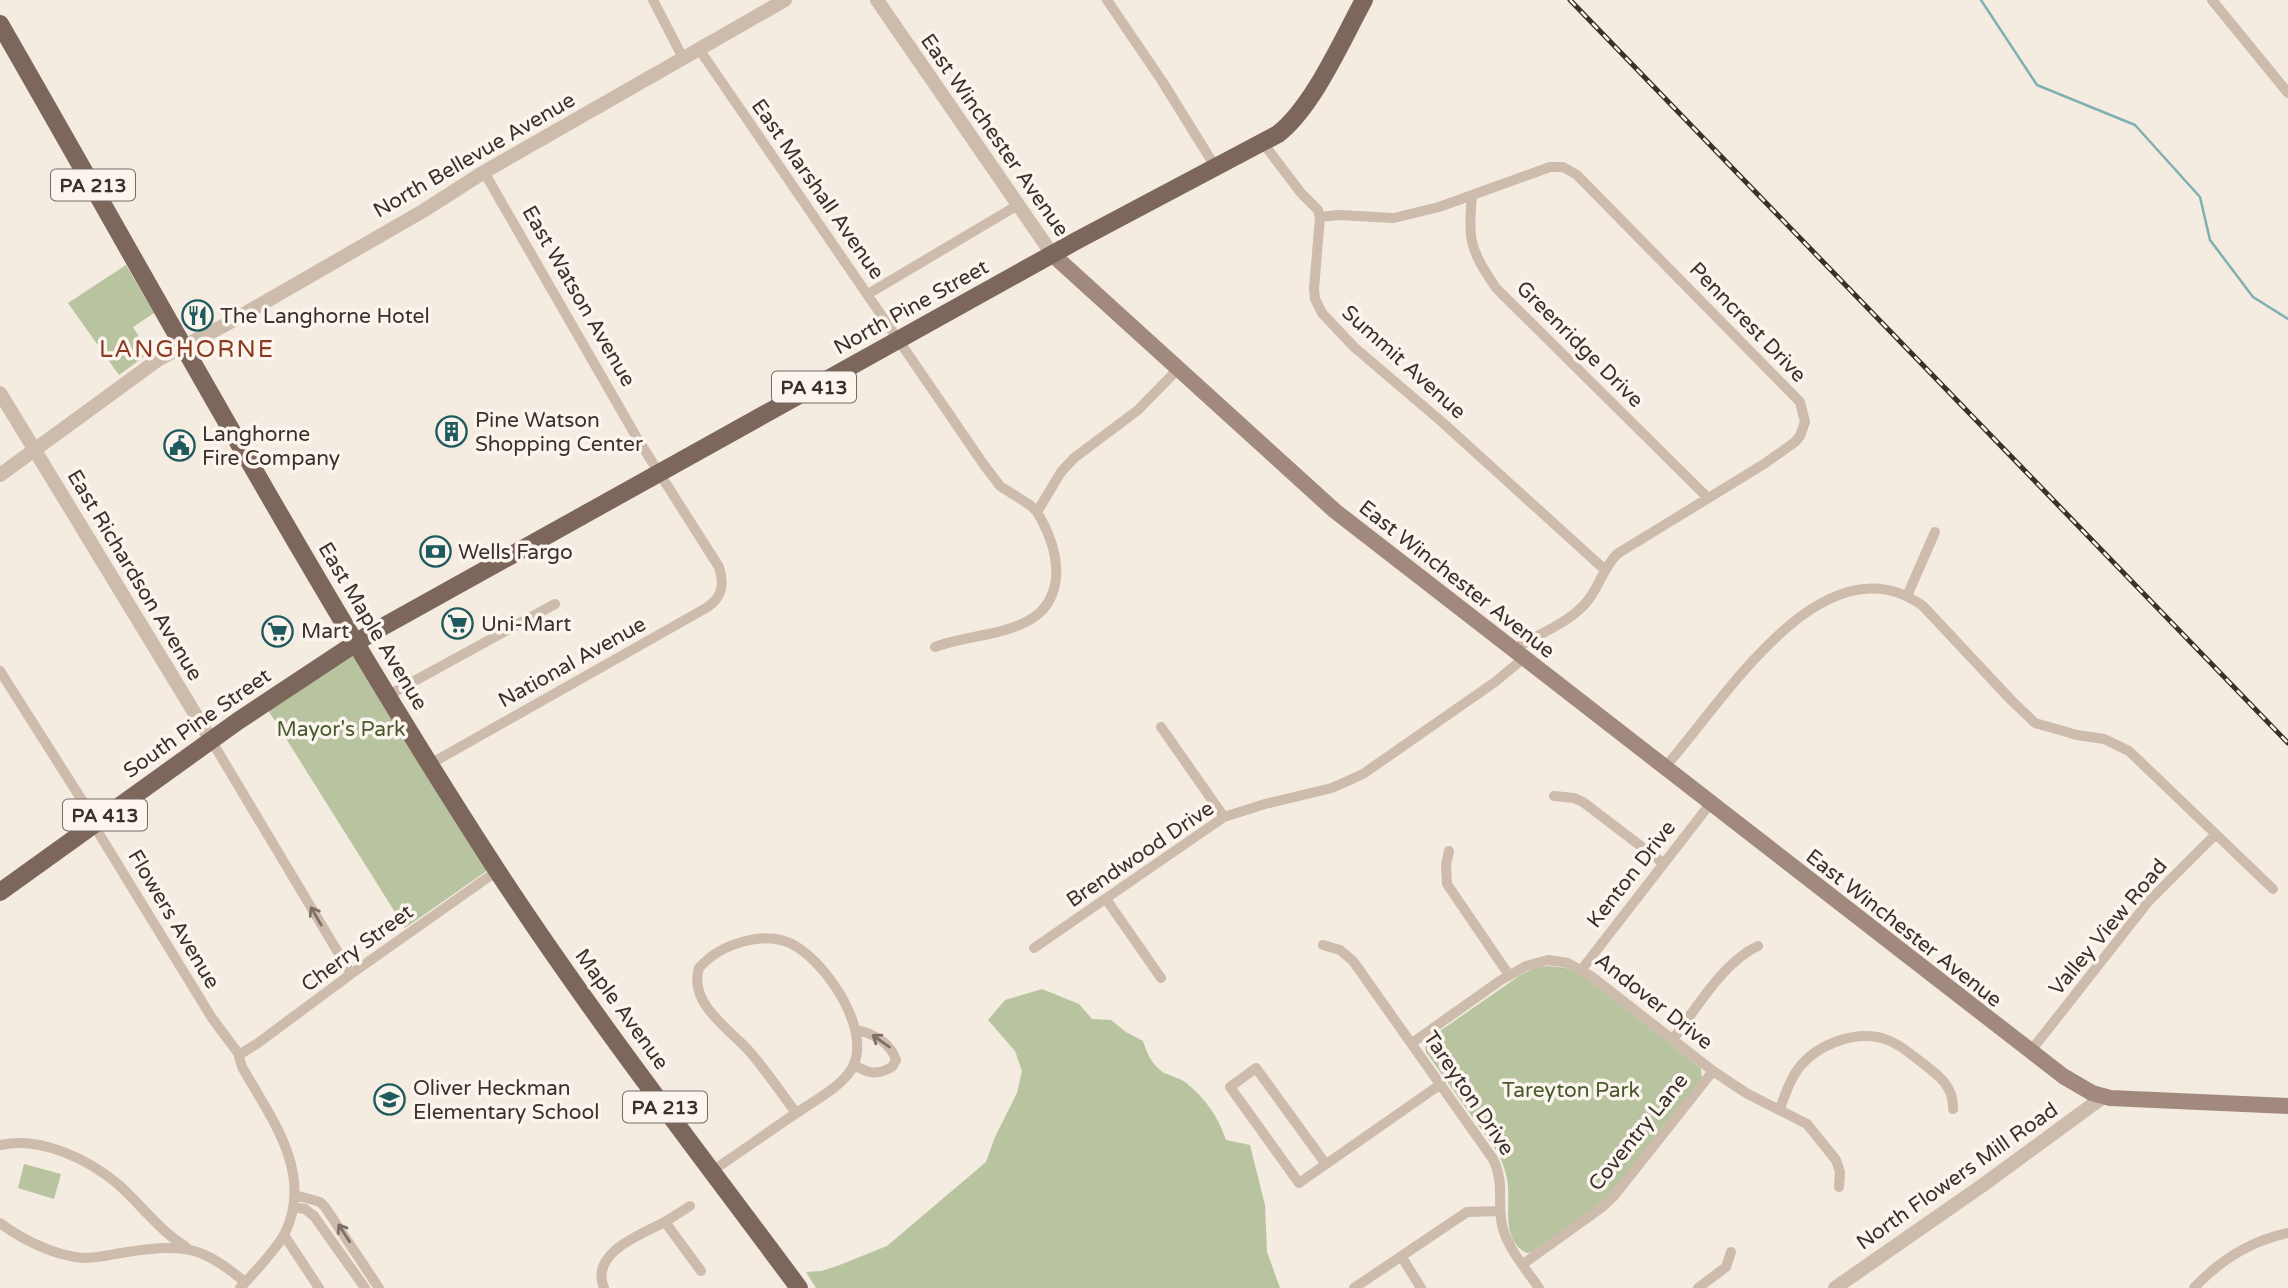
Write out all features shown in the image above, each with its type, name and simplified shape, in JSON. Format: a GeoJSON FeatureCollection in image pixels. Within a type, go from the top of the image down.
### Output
{"type":"FeatureCollection","features":[{"type":"Feature","properties":{"kind":"main road","name":"North Pine Street"},"geometry":{"type":"LineString","coordinates":[[355,643],[1052,254],[1278,134],[1297,117],[1364,0]]}},
{"type":"Feature","properties":{"kind":"main road","name":"PA 213"},"geometry":{"type":"LineString","coordinates":[[0,24],[183,346]]}},
{"type":"Feature","properties":{"kind":"main road","name":"East Winchester Avenue"},"geometry":{"type":"LineString","coordinates":[[1052,254],[1335,511],[2030,1052],[2071,1081],[2103,1097]]}},
{"type":"Feature","properties":{"kind":"main road","name":"East Maple Avenue"},"geometry":{"type":"LineString","coordinates":[[183,346],[387,696],[497,871],[534,924]]}},
{"type":"Feature","properties":{"kind":"main road","name":"South Pine Street"},"geometry":{"type":"LineString","coordinates":[[0,892],[94,822],[355,643]]}},
{"type":"Feature","properties":{"kind":"main road","name":"Maple Avenue"},"geometry":{"type":"LineString","coordinates":[[534,924],[799,1288]]}},
{"type":"Feature","properties":{"kind":"main road"},"geometry":{"type":"LineString","coordinates":[[2103,1097],[2288,1106]]}},
{"type":"Feature","properties":{"kind":"street"},"geometry":{"type":"LineString","coordinates":[[653,0],[683,58]]}},
{"type":"Feature","properties":{"kind":"street","name":"North Bellevue Avenue"},"geometry":{"type":"LineString","coordinates":[[0,475],[159,359],[225,325],[423,211],[484,172],[785,0]]}},
{"type":"Feature","properties":{"kind":"street","name":"East Winchester Avenue"},"geometry":{"type":"LineString","coordinates":[[877,0],[1052,254]]}},
{"type":"Feature","properties":{"kind":"street"},"geometry":{"type":"LineString","coordinates":[[1107,0],[1216,168]]}},
{"type":"Feature","properties":{"kind":"street"},"geometry":{"type":"LineString","coordinates":[[2212,0],[2288,93]]}},
{"type":"Feature","properties":{"kind":"street","name":"East Marshall Avenue"},"geometry":{"type":"LineString","coordinates":[[699,49],[1000,486],[1037,512]]}},
{"type":"Feature","properties":{"kind":"street"},"geometry":{"type":"LineString","coordinates":[[1263,143],[1320,217]]}},
{"type":"Feature","properties":{"kind":"street","name":"Penncrest Drive"},"geometry":{"type":"LineString","coordinates":[[1320,217],[1338,215],[1394,218],[1439,207],[1541,169],[1557,166],[1571,171],[1800,402],[1805,422],[1800,436],[1794,442],[1764,464],[1617,554],[1604,569],[1593,594],[1583,606],[1519,654]]}},
{"type":"Feature","properties":{"kind":"street","name":"East Watson Avenue"},"geometry":{"type":"LineString","coordinates":[[484,172],[659,473],[719,568],[723,584]]}},
{"type":"Feature","properties":{"kind":"street","name":"Greenridge Drive"},"geometry":{"type":"LineString","coordinates":[[1472,195],[1469,226],[1472,248],[1496,288],[1707,498]]}},
{"type":"Feature","properties":{"kind":"street"},"geometry":{"type":"LineString","coordinates":[[868,294],[1018,205]]}},
{"type":"Feature","properties":{"kind":"street","name":"Summit Avenue"},"geometry":{"type":"LineString","coordinates":[[1320,217],[1314,289],[1315,299],[1322,313],[1354,347],[1442,422],[1604,569]]}},
{"type":"Feature","properties":{"kind":"street"},"geometry":{"type":"LineString","coordinates":[[935,647],[952,640],[1019,626],[1046,608],[1055,585],[1055,555],[1037,512],[1061,472],[1074,458],[1138,410],[1178,369]]}},
{"type":"Feature","properties":{"kind":"street","name":"East Richardson Avenue"},"geometry":{"type":"LineString","coordinates":[[0,393],[351,974]]}},
{"type":"Feature","properties":{"kind":"street"},"geometry":{"type":"LineString","coordinates":[[1907,596],[1935,532]]}},
{"type":"Feature","properties":{"kind":"street","name":"National Avenue"},"geometry":{"type":"LineString","coordinates":[[430,764],[706,608],[715,601],[723,584]]}},
{"type":"Feature","properties":{"kind":"street"},"geometry":{"type":"LineString","coordinates":[[1664,768],[1767,646],[1821,604],[1845,592],[1867,587],[1891,590],[1923,606],[2028,717],[2045,727],[2117,743],[2133,754],[2273,888]]}},
{"type":"Feature","properties":{"kind":"street"},"geometry":{"type":"LineString","coordinates":[[387,696],[555,604]]}},
{"type":"Feature","properties":{"kind":"street","name":"Brendwood Drive"},"geometry":{"type":"LineString","coordinates":[[1034,948],[1224,817],[1265,803],[1332,788],[1363,774],[1485,689],[1519,654]]}},
{"type":"Feature","properties":{"kind":"street","name":"Flowers Avenue"},"geometry":{"type":"LineString","coordinates":[[0,671],[212,1018],[238,1053],[242,1067],[287,1148],[295,1182],[295,1195],[284,1235]]}},
{"type":"Feature","properties":{"kind":"street"},"geometry":{"type":"LineString","coordinates":[[1161,727],[1224,817]]}},
{"type":"Feature","properties":{"kind":"street"},"geometry":{"type":"LineString","coordinates":[[1554,796],[1583,802],[1663,863]]}},
{"type":"Feature","properties":{"kind":"street","name":"Kenton Drive"},"geometry":{"type":"LineString","coordinates":[[1582,969],[1710,804]]}},
{"type":"Feature","properties":{"kind":"street","name":"Valley View Road"},"geometry":{"type":"LineString","coordinates":[[2030,1052],[2148,902],[2216,834]]}},
{"type":"Feature","properties":{"kind":"street"},"geometry":{"type":"LineString","coordinates":[[1449,851],[1446,865],[1447,884],[1509,975]]}},
{"type":"Feature","properties":{"kind":"street","name":"Cherry Street"},"geometry":{"type":"LineString","coordinates":[[238,1053],[258,1043],[497,871]]}},
{"type":"Feature","properties":{"kind":"street"},"geometry":{"type":"LineString","coordinates":[[1106,899],[1161,978]]}},
{"type":"Feature","properties":{"kind":"street"},"geometry":{"type":"LineString","coordinates":[[712,1171],[796,1113],[844,1078],[853,1065],[856,1054],[857,1030],[845,1002],[823,972],[798,947],[788,942],[763,938],[741,943],[713,956],[699,968],[698,985],[713,1016],[750,1052],[796,1113]]}},
{"type":"Feature","properties":{"kind":"street","name":"Tareyton Drive"},"geometry":{"type":"LineString","coordinates":[[1323,945],[1339,950],[1353,961],[1441,1084],[1498,1170],[1501,1186],[1500,1211],[1507,1240],[1539,1288]]}},
{"type":"Feature","properties":{"kind":"street"},"geometry":{"type":"LineString","coordinates":[[1673,1039],[1729,965],[1746,951],[1758,946]]}},
{"type":"Feature","properties":{"kind":"street","name":"Andover Drive"},"geometry":{"type":"LineString","coordinates":[[1412,1043],[1509,975],[1534,963],[1548,960],[1568,963],[1582,969],[1713,1071],[1746,1093],[1807,1124],[1832,1153],[1840,1172],[1839,1187]]}},
{"type":"Feature","properties":{"kind":"street"},"geometry":{"type":"LineString","coordinates":[[853,1065],[869,1074],[876,1074],[892,1067],[896,1060],[891,1048],[880,1039],[857,1030]]}},
{"type":"Feature","properties":{"kind":"street"},"geometry":{"type":"LineString","coordinates":[[1780,1109],[1793,1077],[1805,1061],[1841,1040],[1862,1035],[1892,1042],[1931,1069],[1950,1088],[1953,1109]]}},
{"type":"Feature","properties":{"kind":"street"},"geometry":{"type":"LineString","coordinates":[[1325,1163],[1256,1068],[1230,1087],[1299,1183],[1441,1084]]}},
{"type":"Feature","properties":{"kind":"street","name":"Coventry Lane"},"geometry":{"type":"LineString","coordinates":[[1523,1264],[1614,1196],[1713,1071]]}},
{"type":"Feature","properties":{"kind":"street","name":"North Flowers Mill Road"},"geometry":{"type":"LineString","coordinates":[[1835,1288],[2103,1097]]}},
{"type":"Feature","properties":{"kind":"street"},"geometry":{"type":"LineString","coordinates":[[0,1145],[20,1142],[62,1151],[119,1186],[157,1226],[188,1249]]}},
{"type":"Feature","properties":{"kind":"street"},"geometry":{"type":"LineString","coordinates":[[295,1195],[320,1202],[325,1207],[379,1288]]}},
{"type":"Feature","properties":{"kind":"street"},"geometry":{"type":"LineString","coordinates":[[604,1288],[601,1273],[610,1255],[633,1238],[690,1206]]}},
{"type":"Feature","properties":{"kind":"street"},"geometry":{"type":"LineString","coordinates":[[293,1207],[304,1209],[314,1216],[365,1288]]}},
{"type":"Feature","properties":{"kind":"street"},"geometry":{"type":"LineString","coordinates":[[1353,1288],[1466,1212],[1500,1211]]}},
{"type":"Feature","properties":{"kind":"street"},"geometry":{"type":"LineString","coordinates":[[665,1222],[701,1271]]}},
{"type":"Feature","properties":{"kind":"street"},"geometry":{"type":"LineString","coordinates":[[0,1223],[28,1240],[73,1256],[99,1257],[173,1247],[188,1249],[219,1261],[242,1285],[284,1235],[316,1286]]}},
{"type":"Feature","properties":{"kind":"street"},"geometry":{"type":"LineString","coordinates":[[2194,1288],[2234,1254],[2252,1244],[2288,1233]]}},
{"type":"Feature","properties":{"kind":"street"},"geometry":{"type":"LineString","coordinates":[[1698,1288],[1726,1266],[1731,1252]]}},
{"type":"Feature","properties":{"kind":"street"},"geometry":{"type":"LineString","coordinates":[[1401,1256],[1421,1288]]}},
{"type":"Feature","properties":{"kind":"green space"},"geometry":{"type":"Polygon","coordinates":[[[126,265],[154,313],[133,327],[149,353],[119,375],[68,303],[126,265]]]}},
{"type":"Feature","properties":{"kind":"green space","name":"Mayor's Park"},"geometry":{"type":"Polygon","coordinates":[[[350,655],[354,655],[488,870],[405,928],[268,710],[350,655]]]}},
{"type":"Feature","properties":{"kind":"green space","name":"Tareyton Park"},"geometry":{"type":"Polygon","coordinates":[[[1534,968],[1566,968],[1582,975],[1701,1068],[1702,1078],[1613,1191],[1590,1211],[1533,1252],[1527,1253],[1519,1248],[1510,1232],[1507,1182],[1498,1153],[1426,1052],[1425,1045],[1427,1040],[1519,976],[1534,968]]]}},
{"type":"Feature","properties":{"kind":"green space"},"geometry":{"type":"Polygon","coordinates":[[[1042,989],[1079,1004],[1092,1019],[1111,1020],[1143,1041],[1156,1066],[1164,1073],[1185,1082],[1205,1101],[1215,1115],[1226,1140],[1250,1145],[1265,1205],[1267,1252],[1280,1288],[816,1288],[806,1272],[837,1266],[887,1246],[986,1162],[1017,1093],[1022,1071],[1015,1051],[988,1020],[1005,1000],[1042,989]]]}},
{"type":"Feature","properties":{"kind":"green space"},"geometry":{"type":"Polygon","coordinates":[[[24,1164],[61,1174],[54,1199],[18,1188],[24,1164]]]}},
{"type":"Feature","properties":{"kind":"waterway"},"geometry":{"type":"LineString","coordinates":[[1981,0],[2037,85],[2135,125],[2200,197],[2210,240],[2253,297],[2288,319]]}},
{"type":"Feature","properties":{"kind":"railway"},"geometry":{"type":"LineString","coordinates":[[1570,0],[2288,743]]}},
{"type":"Feature","properties":{"kind":"place","name":"The Langhorne Hotel"},"geometry":{"type":"Point","coordinates":[197,316]}},
{"type":"Feature","properties":{"kind":"place","name":"Pine Watson Shopping Center"},"geometry":{"type":"Point","coordinates":[452,432]}},
{"type":"Feature","properties":{"kind":"place","name":"Langhorne Fire Company"},"geometry":{"type":"Point","coordinates":[179,446]}},
{"type":"Feature","properties":{"kind":"place","name":"Wells Fargo"},"geometry":{"type":"Point","coordinates":[435,552]}},
{"type":"Feature","properties":{"kind":"place","name":"Uni-Mart"},"geometry":{"type":"Point","coordinates":[458,624]}},
{"type":"Feature","properties":{"kind":"place","name":"Mart"},"geometry":{"type":"Point","coordinates":[278,631]}},
{"type":"Feature","properties":{"kind":"place","name":"Oliver Heckman Elementary School"},"geometry":{"type":"Point","coordinates":[390,1100]}},
{"type":"Feature","properties":{"kind":"district","name":"LANGHORNE"},"geometry":{"type":"Point","coordinates":[187,349]}}]}
